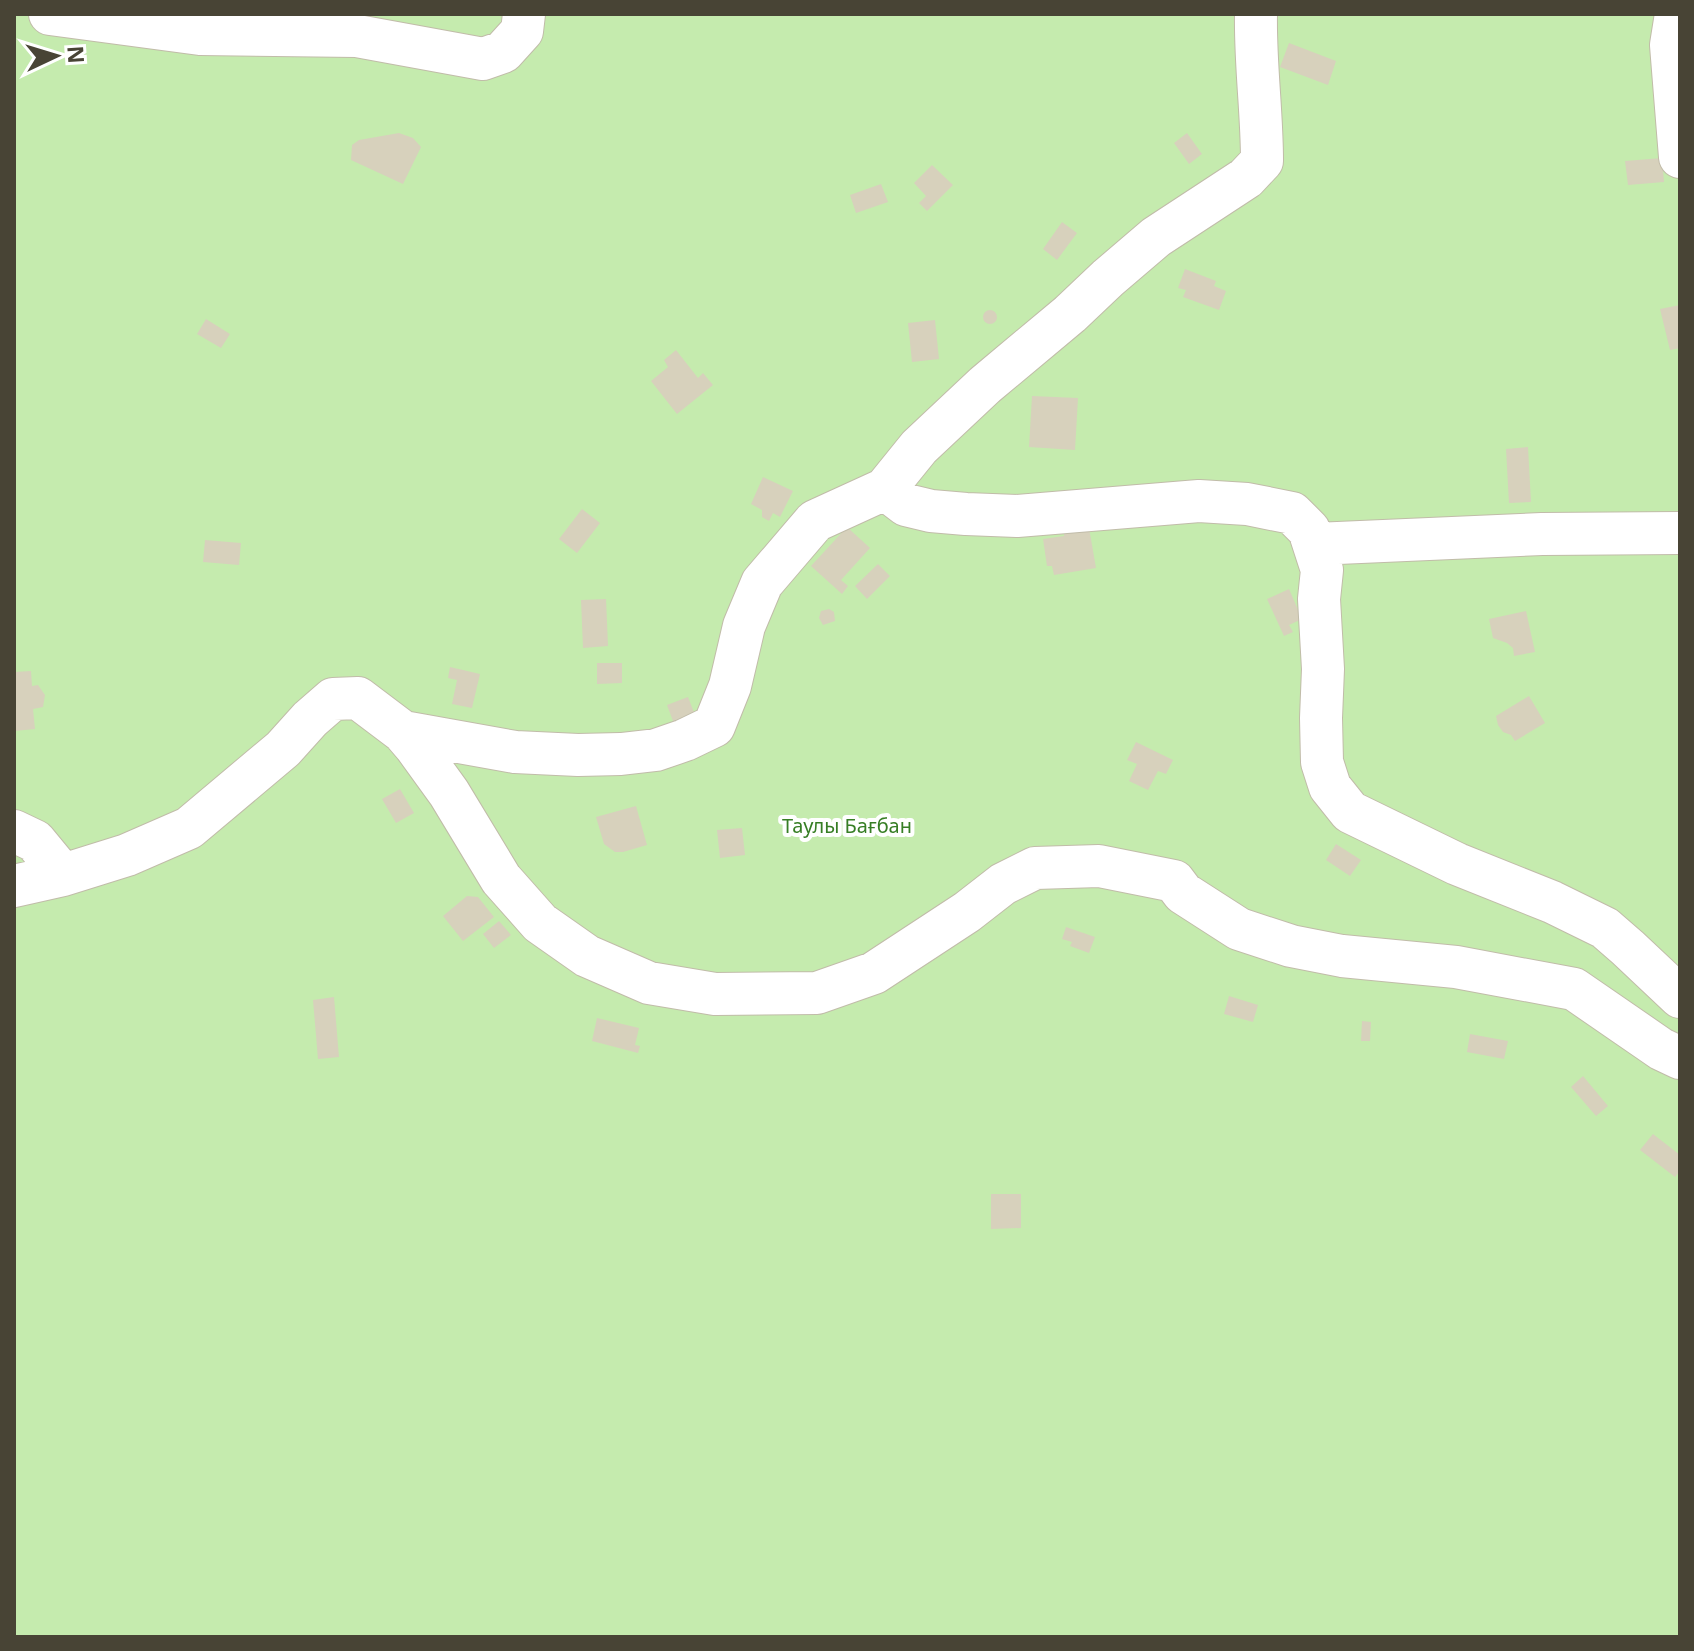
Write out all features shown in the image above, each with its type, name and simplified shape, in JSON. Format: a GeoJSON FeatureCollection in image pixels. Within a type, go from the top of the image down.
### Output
{"type":"FeatureCollection","features":[{"type":"Feature","properties":{"kind":"street"},"geometry":{"type":"LineString","coordinates":[[50,14],[200,34],[357,36],[483,59],[503,52],[522,31],[524,14]]}},
{"type":"Feature","properties":{"kind":"street"},"geometry":{"type":"LineString","coordinates":[[403,732],[515,752],[578,755],[656,750],[714,726],[730,686],[744,626],[762,583],[815,521],[885,489],[919,447],[985,385],[1156,237],[1246,178],[1262,161],[1256,14]]}},
{"type":"Feature","properties":{"kind":"street"},"geometry":{"type":"LineString","coordinates":[[1676,14],[1671,45],[1680,157]]}},
{"type":"Feature","properties":{"kind":"street"},"geometry":{"type":"LineString","coordinates":[[885,489],[906,505],[931,511],[1004,515],[1199,501],[1247,504],[1292,513],[1309,530],[1322,570],[1319,599],[1323,669],[1322,762],[1330,787],[1350,812],[1457,864],[1552,902],[1605,928],[1680,997]]}},
{"type":"Feature","properties":{"kind":"street"},"geometry":{"type":"LineString","coordinates":[[1315,544],[1542,534],[1680,533]]}},
{"type":"Feature","properties":{"kind":"street"},"geometry":{"type":"LineString","coordinates":[[14,886],[127,855],[189,828],[283,749],[333,699],[358,698],[403,732],[415,746],[449,793],[501,879],[540,923],[587,956],[649,983],[715,994],[817,993],[874,973],[967,912],[1003,884],[1035,868],[1099,866],[1174,881],[1183,893],[1239,929],[1291,946],[1342,956],[1456,967],[1574,989],[1670,1054],[1669,1078],[1680,1089]]}},
{"type":"Feature","properties":{"kind":"street"},"geometry":{"type":"LineString","coordinates":[[14,831],[35,841],[63,875]]}},
{"type":"Feature","properties":{"kind":"green space","name":"Таулы Бағбан"},"geometry":{"type":"Polygon","coordinates":[[[14,14],[1680,14],[1680,1637],[14,1637],[14,14]]]}},
{"type":"Feature","properties":{"kind":"building"},"geometry":{"type":"Polygon","coordinates":[[[1289,43],[1336,61],[1328,85],[1280,67],[1289,43]]]}},
{"type":"Feature","properties":{"kind":"building"},"geometry":{"type":"Polygon","coordinates":[[[399,133],[413,138],[421,147],[403,184],[351,160],[352,145],[359,140],[399,133]]]}},
{"type":"Feature","properties":{"kind":"building"},"geometry":{"type":"Polygon","coordinates":[[[1187,133],[1202,154],[1189,164],[1174,143],[1187,133]]]}},
{"type":"Feature","properties":{"kind":"building"},"geometry":{"type":"Polygon","coordinates":[[[1662,158],[1664,182],[1628,185],[1625,161],[1662,158]]]}},
{"type":"Feature","properties":{"kind":"building"},"geometry":{"type":"Polygon","coordinates":[[[932,165],[953,185],[927,211],[919,203],[926,196],[914,183],[932,165]]]}},
{"type":"Feature","properties":{"kind":"building"},"geometry":{"type":"Polygon","coordinates":[[[881,184],[888,202],[856,213],[850,195],[881,184]]]}},
{"type":"Feature","properties":{"kind":"building"},"geometry":{"type":"Polygon","coordinates":[[[1062,222],[1077,233],[1057,260],[1043,249],[1062,222]]]}},
{"type":"Feature","properties":{"kind":"building"},"geometry":{"type":"Polygon","coordinates":[[[1185,269],[1216,281],[1214,286],[1226,291],[1219,310],[1183,297],[1186,290],[1178,288],[1185,269]]]}},
{"type":"Feature","properties":{"kind":"building"},"geometry":{"type":"Polygon","coordinates":[[[1680,305],[1680,348],[1670,350],[1660,309],[1680,305]]]}},
{"type":"Feature","properties":{"kind":"building"},"geometry":{"type":"Polygon","coordinates":[[[990,310],[997,317],[990,324],[983,317],[990,310]]]}},
{"type":"Feature","properties":{"kind":"building"},"geometry":{"type":"Polygon","coordinates":[[[206,319],[230,334],[221,348],[197,334],[206,319]]]}},
{"type":"Feature","properties":{"kind":"building"},"geometry":{"type":"Polygon","coordinates":[[[935,320],[939,359],[912,362],[908,323],[935,320]]]}},
{"type":"Feature","properties":{"kind":"building"},"geometry":{"type":"Polygon","coordinates":[[[676,350],[698,378],[703,373],[713,385],[677,414],[651,381],[668,367],[664,360],[676,350]]]}},
{"type":"Feature","properties":{"kind":"building"},"geometry":{"type":"Polygon","coordinates":[[[1032,396],[1078,398],[1075,450],[1029,447],[1032,396]]]}},
{"type":"Feature","properties":{"kind":"building"},"geometry":{"type":"Polygon","coordinates":[[[1528,447],[1531,502],[1509,503],[1506,449],[1528,447]]]}},
{"type":"Feature","properties":{"kind":"building"},"geometry":{"type":"Polygon","coordinates":[[[763,477],[793,491],[780,517],[773,513],[769,521],[762,517],[762,510],[751,504],[763,477]]]}},
{"type":"Feature","properties":{"kind":"building"},"geometry":{"type":"Polygon","coordinates":[[[582,509],[600,523],[577,553],[559,539],[582,509]]]}},
{"type":"Feature","properties":{"kind":"building"},"geometry":{"type":"Polygon","coordinates":[[[847,527],[870,548],[841,580],[848,586],[842,594],[811,566],[847,527]]]}},
{"type":"Feature","properties":{"kind":"building"},"geometry":{"type":"Polygon","coordinates":[[[1089,528],[1096,568],[1054,575],[1052,566],[1047,566],[1043,539],[1089,528]]]}},
{"type":"Feature","properties":{"kind":"building"},"geometry":{"type":"Polygon","coordinates":[[[205,540],[241,543],[239,565],[203,562],[205,540]]]}},
{"type":"Feature","properties":{"kind":"building"},"geometry":{"type":"Polygon","coordinates":[[[878,564],[890,576],[867,599],[855,586],[878,564]]]}},
{"type":"Feature","properties":{"kind":"building"},"geometry":{"type":"Polygon","coordinates":[[[1289,589],[1302,619],[1289,625],[1293,632],[1284,636],[1267,599],[1289,589]]]}},
{"type":"Feature","properties":{"kind":"building"},"geometry":{"type":"Polygon","coordinates":[[[606,599],[608,646],[583,648],[581,600],[606,599]]]}},
{"type":"Feature","properties":{"kind":"building"},"geometry":{"type":"Polygon","coordinates":[[[829,609],[834,612],[835,621],[823,625],[819,618],[821,611],[829,609]]]}},
{"type":"Feature","properties":{"kind":"building"},"geometry":{"type":"Polygon","coordinates":[[[1526,611],[1535,652],[1514,656],[1513,648],[1493,638],[1489,619],[1526,611]]]}},
{"type":"Feature","properties":{"kind":"building"},"geometry":{"type":"Polygon","coordinates":[[[597,663],[622,663],[622,683],[597,684],[597,663]]]}},
{"type":"Feature","properties":{"kind":"building"},"geometry":{"type":"Polygon","coordinates":[[[450,667],[480,674],[472,708],[452,704],[457,680],[448,678],[450,667]]]}},
{"type":"Feature","properties":{"kind":"building"},"geometry":{"type":"Polygon","coordinates":[[[31,671],[32,686],[38,685],[45,695],[43,707],[33,709],[35,729],[14,731],[14,672],[31,671]]]}},
{"type":"Feature","properties":{"kind":"building"},"geometry":{"type":"Polygon","coordinates":[[[1529,696],[1545,723],[1515,741],[1503,732],[1496,716],[1529,696]]]}},
{"type":"Feature","properties":{"kind":"building"},"geometry":{"type":"Polygon","coordinates":[[[688,697],[697,720],[676,729],[667,705],[688,697]]]}},
{"type":"Feature","properties":{"kind":"building"},"geometry":{"type":"Polygon","coordinates":[[[1136,742],[1173,760],[1166,774],[1158,771],[1148,790],[1129,781],[1137,764],[1127,760],[1136,742]]]}},
{"type":"Feature","properties":{"kind":"building"},"geometry":{"type":"Polygon","coordinates":[[[400,789],[414,813],[396,823],[382,799],[400,789]]]}},
{"type":"Feature","properties":{"kind":"building"},"geometry":{"type":"Polygon","coordinates":[[[636,806],[647,845],[615,852],[604,844],[596,817],[636,806]]]}},
{"type":"Feature","properties":{"kind":"building"},"geometry":{"type":"Polygon","coordinates":[[[742,828],[745,855],[720,858],[717,830],[742,828]]]}},
{"type":"Feature","properties":{"kind":"building"},"geometry":{"type":"Polygon","coordinates":[[[1336,844],[1361,860],[1350,876],[1326,860],[1336,844]]]}},
{"type":"Feature","properties":{"kind":"building"},"geometry":{"type":"Polygon","coordinates":[[[467,896],[478,897],[494,917],[463,941],[443,916],[467,896]]]}},
{"type":"Feature","properties":{"kind":"building"},"geometry":{"type":"Polygon","coordinates":[[[499,921],[511,935],[494,948],[483,934],[499,921]]]}},
{"type":"Feature","properties":{"kind":"building"},"geometry":{"type":"Polygon","coordinates":[[[1066,927],[1095,937],[1089,953],[1070,946],[1072,942],[1062,939],[1066,927]]]}},
{"type":"Feature","properties":{"kind":"building"},"geometry":{"type":"Polygon","coordinates":[[[1229,996],[1258,1005],[1253,1022],[1224,1014],[1229,996]]]}},
{"type":"Feature","properties":{"kind":"building"},"geometry":{"type":"Polygon","coordinates":[[[334,997],[339,1057],[318,1059],[313,1000],[334,997]]]}},
{"type":"Feature","properties":{"kind":"building"},"geometry":{"type":"Polygon","coordinates":[[[597,1018],[639,1028],[635,1045],[640,1046],[638,1053],[592,1041],[597,1018]]]}},
{"type":"Feature","properties":{"kind":"building"},"geometry":{"type":"Polygon","coordinates":[[[1362,1021],[1371,1022],[1370,1041],[1361,1041],[1362,1021]]]}},
{"type":"Feature","properties":{"kind":"building"},"geometry":{"type":"Polygon","coordinates":[[[1470,1034],[1508,1041],[1504,1059],[1467,1052],[1470,1034]]]}},
{"type":"Feature","properties":{"kind":"building"},"geometry":{"type":"Polygon","coordinates":[[[1583,1076],[1608,1106],[1596,1116],[1571,1087],[1583,1076]]]}},
{"type":"Feature","properties":{"kind":"building"},"geometry":{"type":"Polygon","coordinates":[[[1653,1134],[1680,1155],[1680,1171],[1675,1177],[1640,1150],[1653,1134]]]}},
{"type":"Feature","properties":{"kind":"building"},"geometry":{"type":"Polygon","coordinates":[[[991,1194],[1021,1194],[1021,1228],[991,1229],[991,1194]]]}}]}
